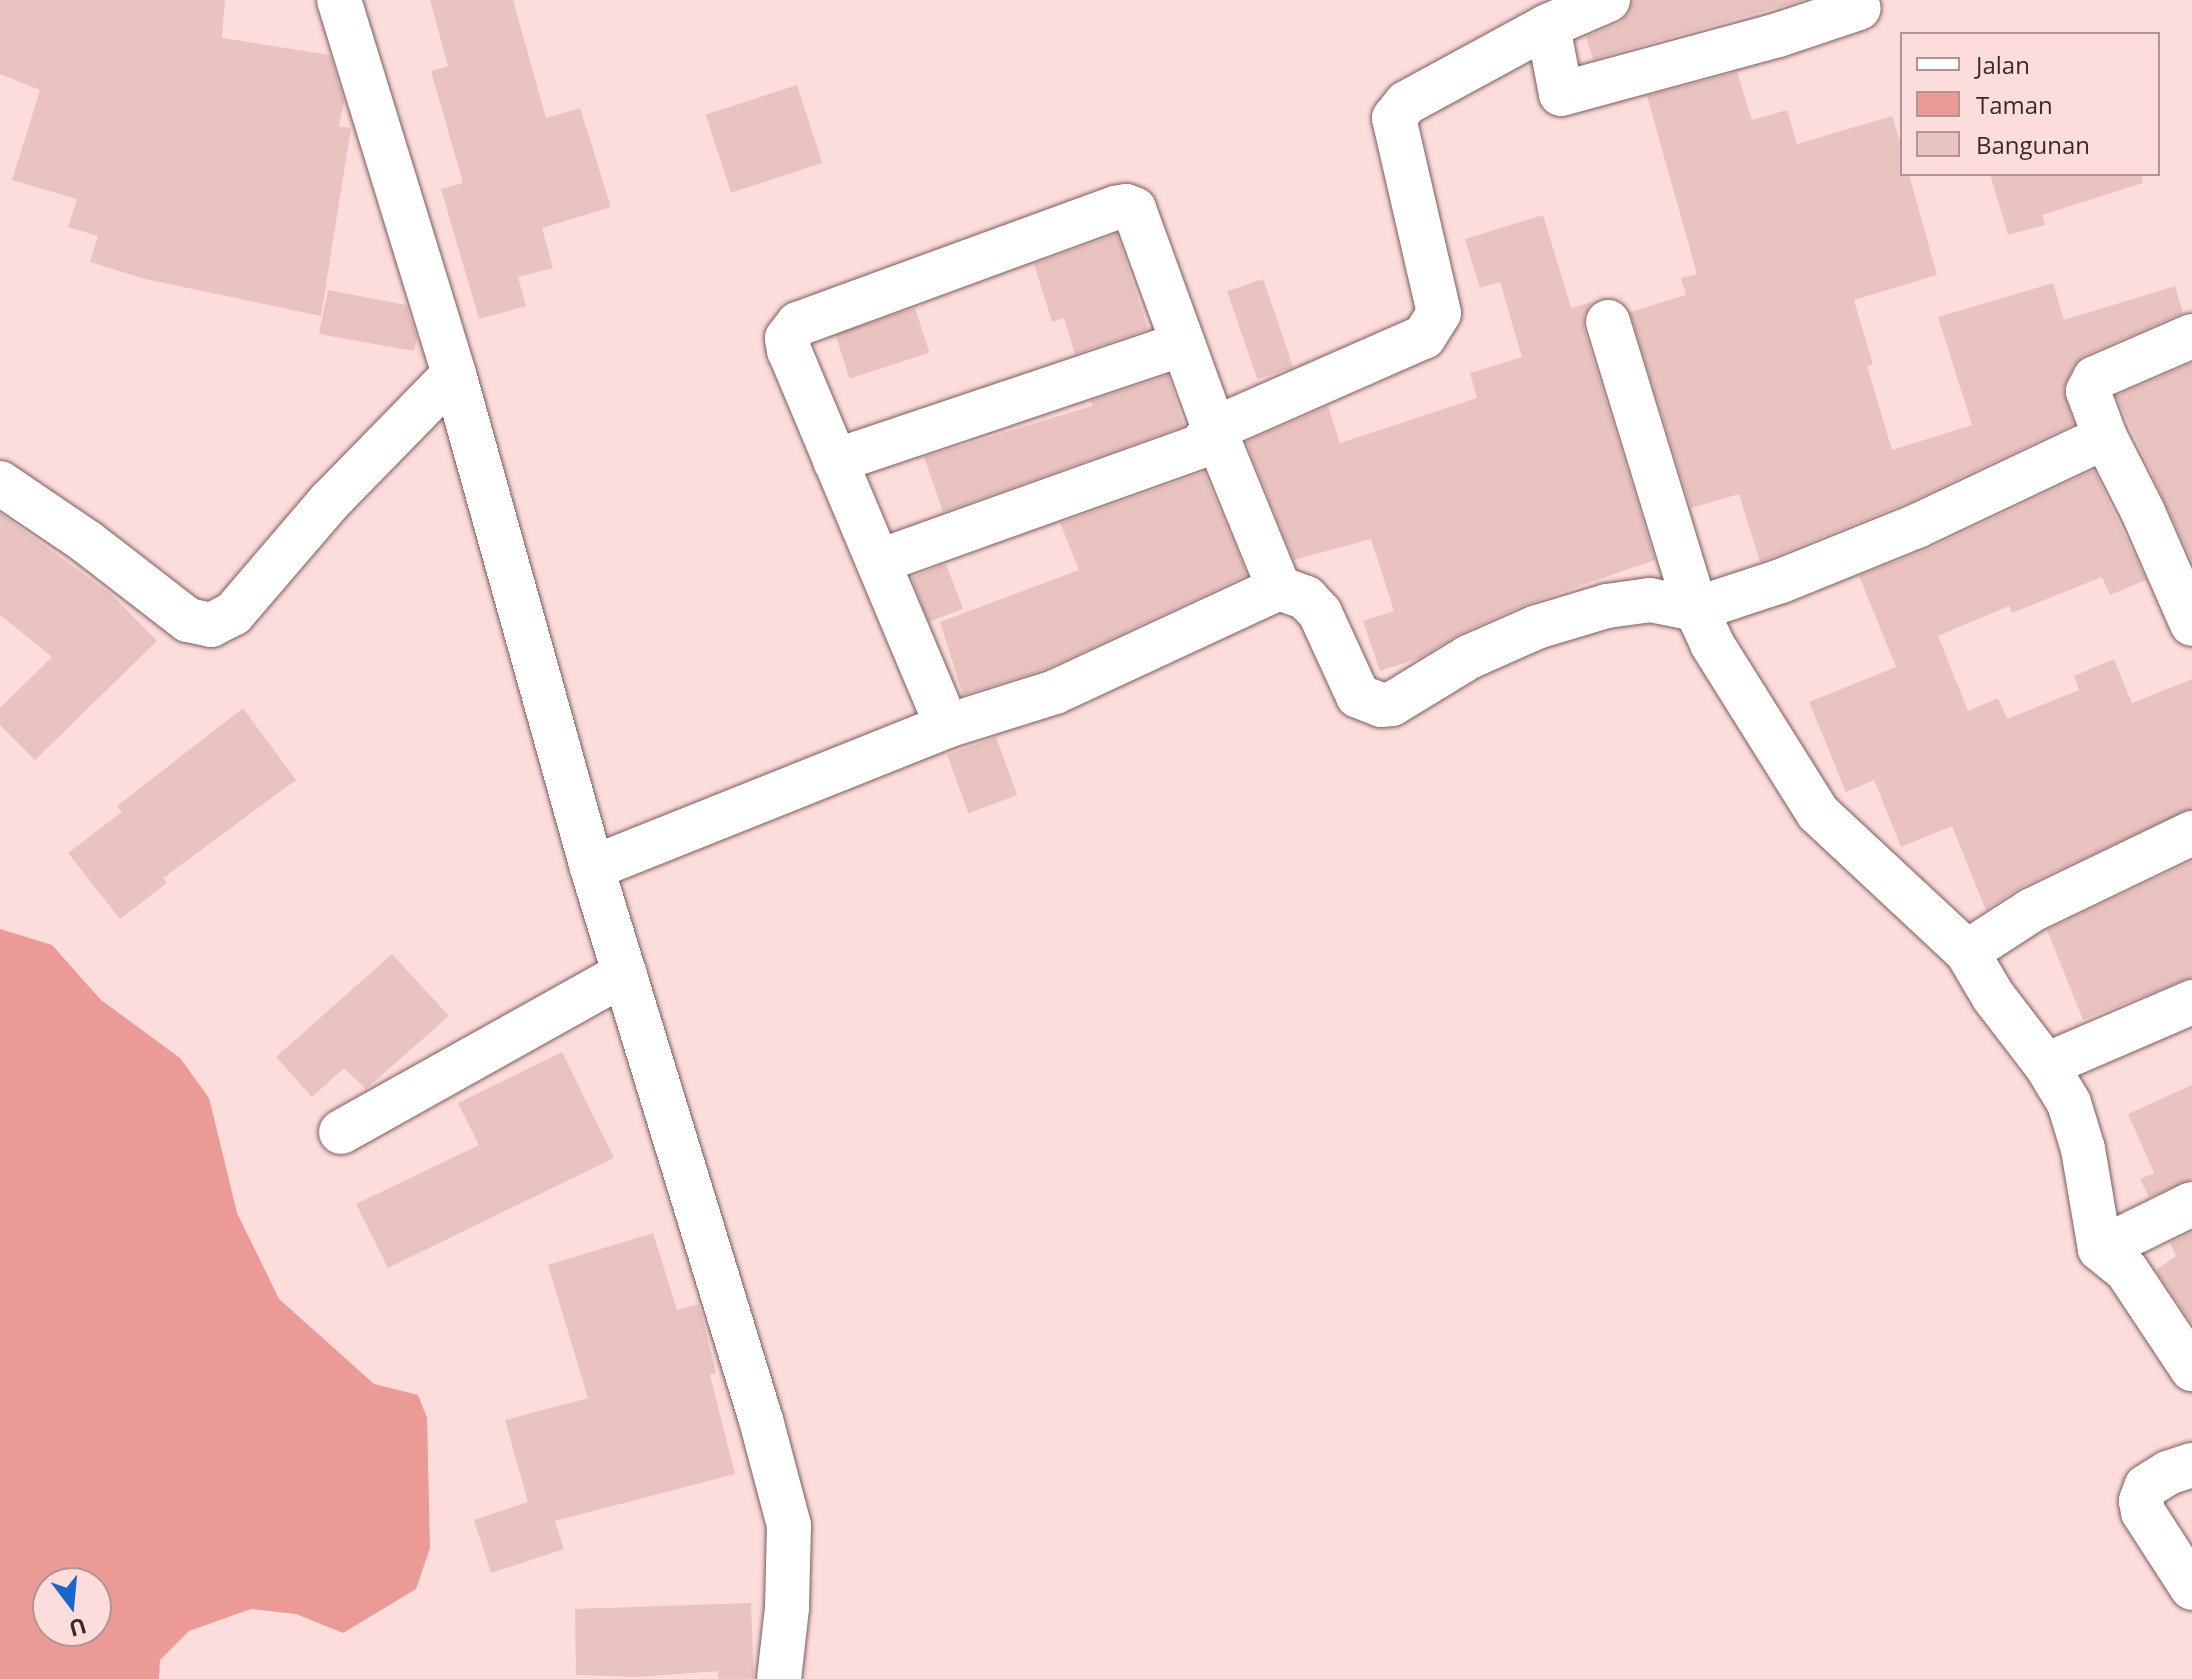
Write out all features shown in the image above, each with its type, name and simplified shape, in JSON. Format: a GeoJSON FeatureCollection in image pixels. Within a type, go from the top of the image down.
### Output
{"type":"FeatureCollection","features":[{"type":"Feature","properties":{"kind":"street"},"geometry":{"type":"LineString","coordinates":[[339,0],[454,374],[592,868],[761,1420],[789,1525],[787,1608],[779,1679]]}},
{"type":"Feature","properties":{"kind":"street"},"geometry":{"type":"LineString","coordinates":[[880,561],[1199,447],[1214,429],[1424,337],[1439,313],[1394,118],[1406,103],[1548,26],[1608,0]]}},
{"type":"Feature","properties":{"kind":"street"},"geometry":{"type":"LineString","coordinates":[[1548,26],[1561,94],[1753,42],[1859,8]]}},
{"type":"Feature","properties":{"kind":"street"},"geometry":{"type":"LineString","coordinates":[[947,726],[789,351],[790,330],[798,324],[1126,206],[1139,215],[1214,429],[1279,588]]}},
{"type":"Feature","properties":{"kind":"street"},"geometry":{"type":"LineString","coordinates":[[1608,322],[1696,609],[1739,693],[1818,813],[1967,952],[1993,996],[2046,1065],[2069,1103],[2083,1149],[2100,1249],[2127,1271],[2192,1369]]}},
{"type":"Feature","properties":{"kind":"street"},"geometry":{"type":"LineString","coordinates":[[2192,336],[2090,382],[2088,391],[2105,437],[2143,512],[2192,624]]}},
{"type":"Feature","properties":{"kind":"street"},"geometry":{"type":"LineString","coordinates":[[835,461],[1183,344]]}},
{"type":"Feature","properties":{"kind":"street"},"geometry":{"type":"LineString","coordinates":[[0,483],[87,542],[188,620],[211,625],[233,614],[330,501],[454,374]]}},
{"type":"Feature","properties":{"kind":"street"},"geometry":{"type":"LineString","coordinates":[[592,868],[947,726],[1055,692],[1279,588],[1306,598],[1320,613],[1358,696],[1381,705],[1401,701],[1469,657],[1537,627],[1593,610],[1650,600],[1696,609],[1781,581],[1917,526],[2105,437]]}},
{"type":"Feature","properties":{"kind":"street"},"geometry":{"type":"LineString","coordinates":[[1967,952],[2032,910],[2192,833]]}},
{"type":"Feature","properties":{"kind":"street"},"geometry":{"type":"LineString","coordinates":[[341,1132],[625,973]]}},
{"type":"Feature","properties":{"kind":"street"},"geometry":{"type":"LineString","coordinates":[[2046,1065],[2192,1002]]}},
{"type":"Feature","properties":{"kind":"street"},"geometry":{"type":"LineString","coordinates":[[2100,1249],[2192,1204]]}},
{"type":"Feature","properties":{"kind":"street"},"geometry":{"type":"LineString","coordinates":[[2192,1465],[2168,1473],[2146,1487],[2141,1501],[2143,1512],[2192,1588]]}},
{"type":"Feature","properties":{"kind":"green space"},"geometry":{"type":"Polygon","coordinates":[[[0,929],[52,945],[101,1000],[180,1058],[209,1098],[237,1213],[279,1299],[374,1384],[418,1395],[427,1418],[430,1548],[416,1589],[343,1633],[296,1614],[251,1609],[189,1631],[160,1660],[159,1679],[0,1679],[0,929]]]}},
{"type":"Feature","properties":{"kind":"building"},"geometry":{"type":"Polygon","coordinates":[[[0,0],[225,0],[222,38],[330,55],[344,101],[339,126],[351,128],[321,316],[145,279],[90,262],[98,236],[68,227],[77,199],[12,180],[40,90],[0,74],[0,0]]]}},
{"type":"Feature","properties":{"kind":"building"},"geometry":{"type":"Polygon","coordinates":[[[430,0],[513,0],[546,118],[580,108],[611,207],[542,228],[553,268],[518,277],[526,306],[479,319],[441,189],[463,183],[431,71],[448,66],[430,0]]]}},
{"type":"Feature","properties":{"kind":"building"},"geometry":{"type":"Polygon","coordinates":[[[1633,0],[1804,0],[1593,59],[1586,37],[1619,23],[1628,14],[1633,0]]]}},
{"type":"Feature","properties":{"kind":"building"},"geometry":{"type":"Polygon","coordinates":[[[1737,72],[1752,120],[1787,110],[1797,144],[1892,116],[1900,141],[1900,176],[1910,176],[1937,275],[1854,300],[1873,364],[1867,366],[1892,450],[1972,425],[1938,317],[2053,283],[2064,320],[2175,286],[2183,313],[2085,355],[2074,365],[2063,390],[2074,424],[1907,503],[1760,562],[1739,494],[1691,508],[1630,312],[1686,295],[1681,278],[1697,274],[1647,96],[1737,72]]]}},
{"type":"Feature","properties":{"kind":"building"},"geometry":{"type":"Polygon","coordinates":[[[797,85],[822,163],[731,193],[706,115],[797,85]]]}},
{"type":"Feature","properties":{"kind":"building"},"geometry":{"type":"Polygon","coordinates":[[[1991,176],[2142,176],[2143,183],[2042,215],[2045,225],[2008,235],[1991,176]]]}},
{"type":"Feature","properties":{"kind":"building"},"geometry":{"type":"Polygon","coordinates":[[[1543,215],[1571,308],[1592,302],[1584,316],[1584,329],[1655,560],[1527,604],[1459,634],[1420,658],[1380,671],[1363,621],[1394,611],[1371,539],[1294,560],[1246,442],[1328,406],[1340,443],[1477,398],[1470,373],[1522,357],[1500,282],[1480,288],[1465,239],[1543,215]]]}},
{"type":"Feature","properties":{"kind":"building"},"geometry":{"type":"Polygon","coordinates":[[[1117,234],[1148,329],[1075,354],[1064,318],[1052,322],[1034,264],[1117,234]]]}},
{"type":"Feature","properties":{"kind":"building"},"geometry":{"type":"Polygon","coordinates":[[[1263,279],[1293,367],[1257,379],[1227,291],[1263,279]]]}},
{"type":"Feature","properties":{"kind":"building"},"geometry":{"type":"Polygon","coordinates":[[[328,290],[406,305],[417,338],[414,351],[319,334],[328,290]]]}},
{"type":"Feature","properties":{"kind":"building"},"geometry":{"type":"Polygon","coordinates":[[[915,308],[930,353],[850,379],[835,334],[915,308]]]}},
{"type":"Feature","properties":{"kind":"building"},"geometry":{"type":"Polygon","coordinates":[[[2192,363],[2192,561],[2116,396],[2192,363]]]}},
{"type":"Feature","properties":{"kind":"building"},"geometry":{"type":"Polygon","coordinates":[[[1168,375],[1184,426],[943,512],[924,457],[1092,406],[1091,401],[1168,375]]]}},
{"type":"Feature","properties":{"kind":"building"},"geometry":{"type":"Polygon","coordinates":[[[2094,470],[2146,580],[2110,595],[2102,577],[2012,613],[2009,606],[1938,636],[1968,711],[1998,698],[2007,719],[2079,690],[2074,676],[2114,659],[2132,703],[2192,679],[2192,808],[2021,887],[1986,910],[1952,826],[1901,847],[1874,780],[1846,792],[1809,702],[1896,667],[1859,576],[1928,549],[2094,470]]]}},
{"type":"Feature","properties":{"kind":"building"},"geometry":{"type":"Polygon","coordinates":[[[1204,472],[1247,575],[1046,669],[963,695],[940,622],[1079,570],[1060,523],[1204,472]]]}},
{"type":"Feature","properties":{"kind":"building"},"geometry":{"type":"Polygon","coordinates":[[[0,513],[112,595],[157,641],[35,760],[0,725],[0,708],[52,657],[0,615],[0,513]]]}},
{"type":"Feature","properties":{"kind":"building"},"geometry":{"type":"Polygon","coordinates":[[[946,564],[963,609],[929,622],[911,577],[946,564]]]}},
{"type":"Feature","properties":{"kind":"building"},"geometry":{"type":"Polygon","coordinates":[[[243,708],[296,780],[163,878],[167,883],[120,919],[68,853],[122,812],[117,806],[243,708]]]}},
{"type":"Feature","properties":{"kind":"building"},"geometry":{"type":"Polygon","coordinates":[[[996,737],[1017,795],[968,813],[947,755],[996,737]]]}},
{"type":"Feature","properties":{"kind":"building"},"geometry":{"type":"Polygon","coordinates":[[[2192,861],[2192,977],[2083,1020],[2047,930],[2192,861]]]}},
{"type":"Feature","properties":{"kind":"building"},"geometry":{"type":"Polygon","coordinates":[[[392,954],[449,1016],[366,1089],[344,1068],[312,1097],[276,1057],[392,954]]]}},
{"type":"Feature","properties":{"kind":"building"},"geometry":{"type":"Polygon","coordinates":[[[562,1052],[614,1158],[388,1268],[356,1204],[479,1145],[458,1103],[562,1052]]]}},
{"type":"Feature","properties":{"kind":"building"},"geometry":{"type":"Polygon","coordinates":[[[2192,1085],[2192,1179],[2149,1197],[2140,1179],[2154,1173],[2128,1114],[2192,1085]]]}},
{"type":"Feature","properties":{"kind":"building"},"geometry":{"type":"Polygon","coordinates":[[[2192,1232],[2192,1324],[2156,1270],[2176,1256],[2170,1243],[2192,1232]]]}},
{"type":"Feature","properties":{"kind":"building"},"geometry":{"type":"Polygon","coordinates":[[[653,1233],[677,1310],[699,1304],[716,1373],[710,1375],[735,1474],[555,1521],[564,1549],[491,1573],[474,1520],[528,1502],[505,1420],[588,1398],[548,1265],[653,1233]]]}},
{"type":"Feature","properties":{"kind":"building"},"geometry":{"type":"Polygon","coordinates":[[[751,1603],[754,1679],[718,1679],[718,1671],[638,1677],[576,1675],[575,1609],[751,1603]]]}}]}
